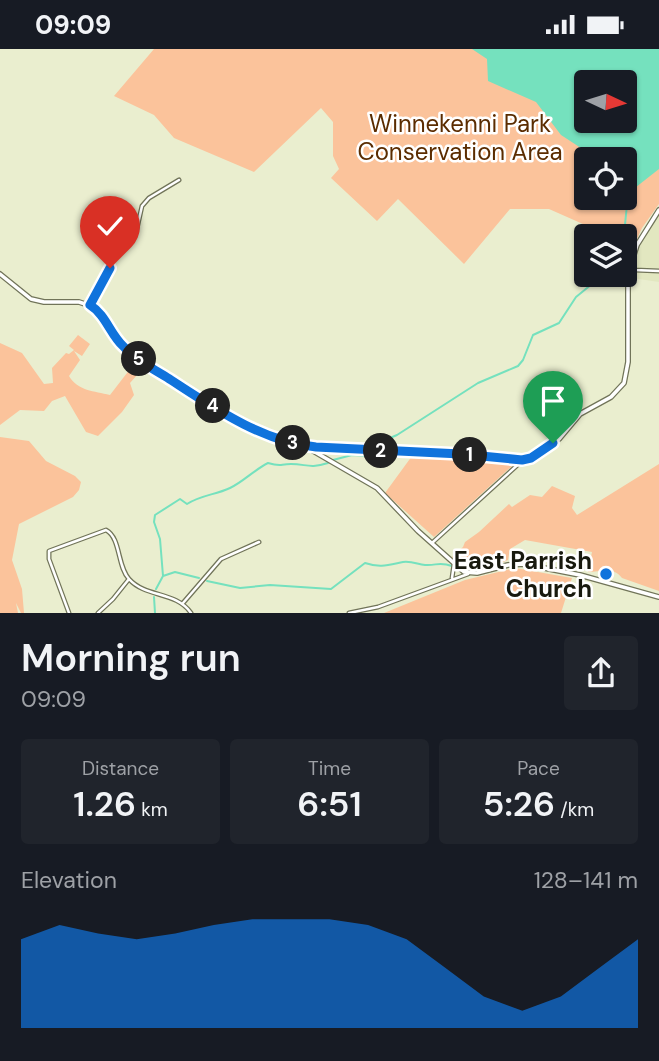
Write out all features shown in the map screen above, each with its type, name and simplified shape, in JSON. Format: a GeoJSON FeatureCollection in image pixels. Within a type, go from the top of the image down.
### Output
{"type":"FeatureCollection","features":[{"type":"Feature","properties":{"kind":"street"},"geometry":{"type":"LineString","coordinates":[[90,305],[114,258],[136,233],[142,206],[149,198],[179,180]]}},
{"type":"Feature","properties":{"kind":"street"},"geometry":{"type":"LineString","coordinates":[[637,248],[659,210]]}},
{"type":"Feature","properties":{"kind":"street"},"geometry":{"type":"LineString","coordinates":[[637,270],[659,271]]}},
{"type":"Feature","properties":{"kind":"street"},"geometry":{"type":"LineString","coordinates":[[0,274],[32,299],[44,302],[76,301],[90,305],[100,313],[121,345],[155,370],[244,424],[303,446],[377,488],[454,564],[468,574]]}},
{"type":"Feature","properties":{"kind":"street"},"geometry":{"type":"LineString","coordinates":[[303,446],[523,460],[531,458],[559,439],[580,414],[611,397],[624,383],[629,360],[627,287]]}},
{"type":"Feature","properties":{"kind":"street"},"geometry":{"type":"LineString","coordinates":[[432,543],[523,460]]}},
{"type":"Feature","properties":{"kind":"street"},"geometry":{"type":"LineString","coordinates":[[69,613],[49,558],[51,549],[108,530],[112,534],[129,579],[149,591],[183,603],[191,613]]}},
{"type":"Feature","properties":{"kind":"street"},"geometry":{"type":"LineString","coordinates":[[183,603],[221,559],[259,542]]}},
{"type":"Feature","properties":{"kind":"street"},"geometry":{"type":"LineString","coordinates":[[452,579],[454,564]]}},
{"type":"Feature","properties":{"kind":"street"},"geometry":{"type":"LineString","coordinates":[[349,613],[386,605],[468,574],[513,564],[580,575],[659,597]]}},
{"type":"Feature","properties":{"kind":"street"},"geometry":{"type":"LineString","coordinates":[[97,613],[110,603],[129,579]]}},
{"type":"Feature","properties":{"kind":"shaded area"},"geometry":{"type":"Polygon","coordinates":[[[472,49],[659,49],[659,169],[637,186],[637,147],[579,147],[561,135],[536,102],[488,81],[487,59],[472,49]]]}},
{"type":"Feature","properties":{"kind":"shaded area"},"geometry":{"type":"Polygon","coordinates":[[[659,213],[659,282],[637,279],[637,256],[659,213]]]}},
{"type":"Feature","properties":{"kind":"green space","name":"Winnekenni Park Conservation Area"},"geometry":{"type":"Polygon","coordinates":[[[154,49],[659,49],[659,204],[637,239],[637,224],[583,224],[549,209],[510,209],[464,264],[398,199],[377,221],[331,178],[339,169],[333,156],[333,122],[321,108],[254,172],[174,138],[154,115],[114,96],[154,49]]]}},
{"type":"Feature","properties":{"kind":"green space"},"geometry":{"type":"Polygon","coordinates":[[[78,335],[90,344],[82,356],[74,351],[80,360],[69,376],[82,388],[110,395],[137,360],[145,366],[130,383],[134,395],[122,412],[98,436],[86,432],[65,396],[52,401],[44,411],[20,410],[0,425],[0,343],[22,353],[44,384],[53,383],[52,368],[66,353],[74,350],[69,346],[78,335]]]}},
{"type":"Feature","properties":{"kind":"green space"},"geometry":{"type":"Polygon","coordinates":[[[0,437],[29,441],[46,461],[81,482],[73,497],[19,524],[12,560],[22,589],[24,613],[21,613],[16,603],[18,613],[0,613],[0,437]]]}},
{"type":"Feature","properties":{"kind":"green space"},"geometry":{"type":"Polygon","coordinates":[[[412,456],[509,461],[512,466],[434,537],[385,493],[412,456]]]}},
{"type":"Feature","properties":{"kind":"green space"},"geometry":{"type":"Polygon","coordinates":[[[659,464],[659,591],[622,578],[615,572],[588,572],[592,552],[525,540],[510,549],[508,560],[485,569],[466,568],[452,557],[465,542],[509,504],[512,507],[530,495],[542,497],[552,486],[575,496],[572,508],[577,515],[659,464]]]}},
{"type":"Feature","properties":{"kind":"green space"},"geometry":{"type":"Polygon","coordinates":[[[515,568],[572,578],[561,613],[384,613],[465,580],[515,568]]]}},
{"type":"Feature","properties":{"kind":"waterway"},"geometry":{"type":"LineString","coordinates":[[625,224],[626,210]]}},
{"type":"Feature","properties":{"kind":"waterway"},"geometry":{"type":"LineString","coordinates":[[374,448],[388,436],[390,438],[397,435],[478,383],[518,366],[533,335],[559,323],[576,297],[588,287]]}},
{"type":"Feature","properties":{"kind":"waterway"},"geometry":{"type":"LineString","coordinates":[[333,460],[352,455],[368,456],[372,453]]}},
{"type":"Feature","properties":{"kind":"waterway"},"geometry":{"type":"LineString","coordinates":[[156,589],[163,576],[155,515],[180,499],[187,504],[230,488],[268,463],[312,466],[328,463]]}},
{"type":"Feature","properties":{"kind":"waterway"},"geometry":{"type":"LineString","coordinates":[[207,581],[240,588],[270,585],[331,589],[365,563],[380,566],[406,562],[452,566]]}},
{"type":"Feature","properties":{"kind":"waterway"},"geometry":{"type":"LineString","coordinates":[[163,576],[175,572],[199,578]]}},
{"type":"Feature","properties":{"kind":"waterway"},"geometry":{"type":"LineString","coordinates":[[154,597],[155,613]]}},
{"type":"Feature","properties":{"kind":"place","name":"East Parrish Church"},"geometry":{"type":"Point","coordinates":[606,574]}},
{"type":"Feature","properties":{"kind":"route"},"geometry":{"type":"LineString","coordinates":[[110,268],[90,305],[100,313],[121,345],[181,387],[255,429],[297,444],[316,447],[461,454],[522,460],[531,458],[553,443]]}}]}
